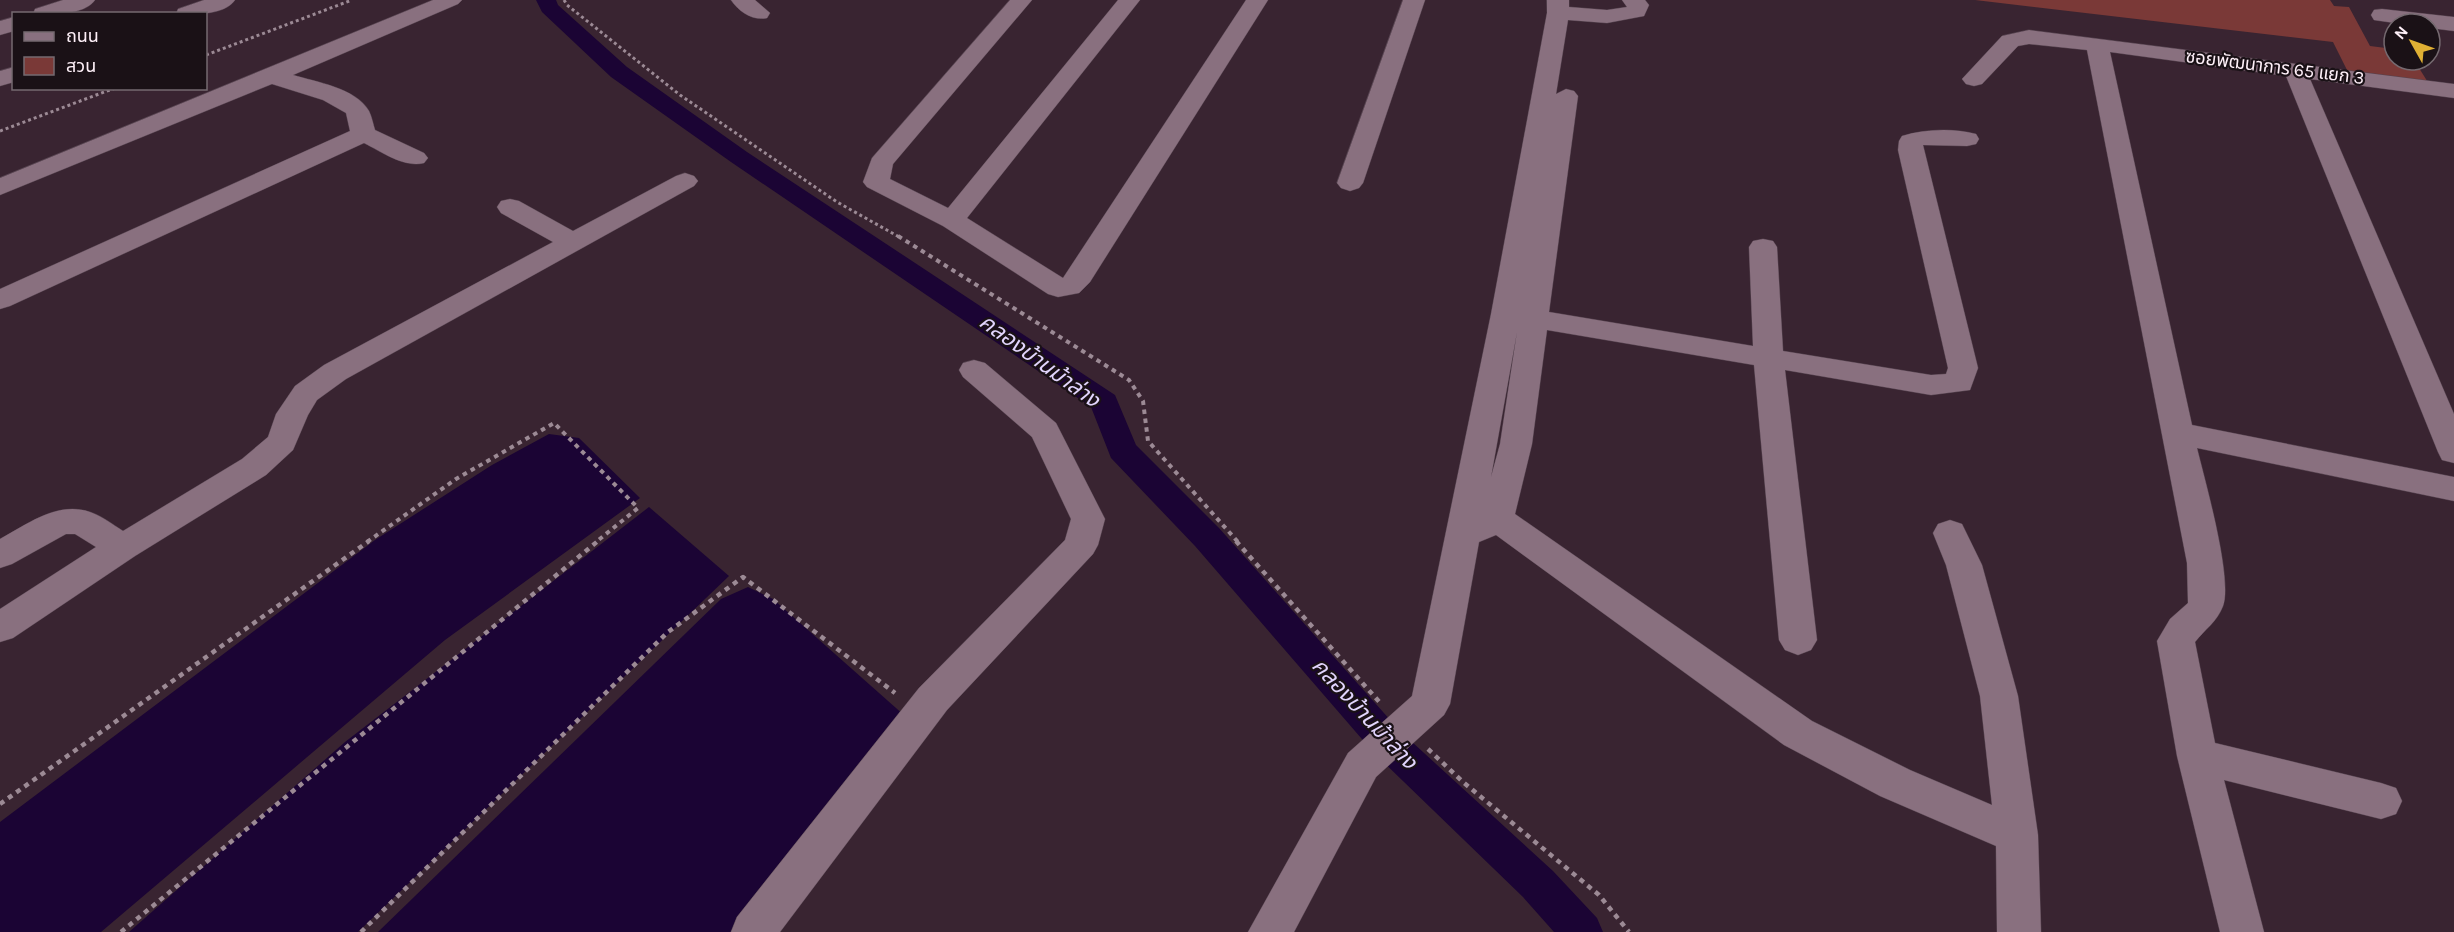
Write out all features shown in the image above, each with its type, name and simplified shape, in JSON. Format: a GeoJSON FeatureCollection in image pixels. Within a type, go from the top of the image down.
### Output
{"type":"FeatureCollection","features":[{"type":"Feature","properties":{"kind":"street"},"geometry":{"type":"LineString","coordinates":[[49,12],[84,0]]}},
{"type":"Feature","properties":{"kind":"street"},"geometry":{"type":"LineString","coordinates":[[191,12],[224,0]]}},
{"type":"Feature","properties":{"kind":"street"},"geometry":{"type":"LineString","coordinates":[[0,187],[451,0]]}},
{"type":"Feature","properties":{"kind":"street"},"geometry":{"type":"LineString","coordinates":[[1021,0],[881,163],[876,182],[952,220],[1058,288],[1069,287],[1076,282],[1257,0]]}},
{"type":"Feature","properties":{"kind":"street"},"geometry":{"type":"LineString","coordinates":[[952,220],[1129,0]]}},
{"type":"Feature","properties":{"kind":"street"},"geometry":{"type":"LineString","coordinates":[[1350,183],[1414,0]]}},
{"type":"Feature","properties":{"kind":"street"},"geometry":{"type":"LineString","coordinates":[[1477,520],[1516,444],[1520,317],[1568,7],[1599,16],[1625,16],[1636,11],[1638,5],[1634,0]]}},
{"type":"Feature","properties":{"kind":"street","name":"ซอยพัฒนาการ 65 แยก 3"},"geometry":{"type":"LineString","coordinates":[[1974,78],[2010,41],[2029,37],[2454,91]]}},
{"type":"Feature","properties":{"kind":"street"},"geometry":{"type":"LineString","coordinates":[[2097,44],[2205,563],[2208,595],[2201,614],[2183,627],[2176,641],[2198,756],[2242,932]]}},
{"type":"Feature","properties":{"kind":"street"},"geometry":{"type":"LineString","coordinates":[[2295,70],[2454,452]]}},
{"type":"Feature","properties":{"kind":"street"},"geometry":{"type":"LineString","coordinates":[[271,76],[335,97],[349,104],[357,109],[364,134],[415,158]]}},
{"type":"Feature","properties":{"kind":"street"},"geometry":{"type":"LineString","coordinates":[[0,300],[364,134]]}},
{"type":"Feature","properties":{"kind":"street"},"geometry":{"type":"LineString","coordinates":[[1520,317],[1931,385],[1959,383],[1963,368],[1911,150],[1911,141],[1921,138],[1967,139]]}},
{"type":"Feature","properties":{"kind":"street"},"geometry":{"type":"LineString","coordinates":[[0,628],[123,547],[254,467],[282,442],[292,414],[306,393],[335,372],[685,180]]}},
{"type":"Feature","properties":{"kind":"street"},"geometry":{"type":"LineString","coordinates":[[510,207],[573,242]]}},
{"type":"Feature","properties":{"kind":"street"},"geometry":{"type":"LineString","coordinates":[[1763,247],[1768,357],[1798,640]]}},
{"type":"Feature","properties":{"kind":"street"},"geometry":{"type":"LineString","coordinates":[[1270,932],[1362,765],[1430,704],[1477,520],[1482,438],[1520,317]]}},
{"type":"Feature","properties":{"kind":"street"},"geometry":{"type":"LineString","coordinates":[[753,932],[933,699],[1081,545],[1088,519],[1045,431],[974,370]]}},
{"type":"Feature","properties":{"kind":"street"},"geometry":{"type":"LineString","coordinates":[[2178,433],[2454,489]]}},
{"type":"Feature","properties":{"kind":"street"},"geometry":{"type":"LineString","coordinates":[[1482,438],[1516,444]]}},
{"type":"Feature","properties":{"kind":"street"},"geometry":{"type":"LineString","coordinates":[[1477,520],[1798,733],[1895,783],[2017,835]]}},
{"type":"Feature","properties":{"kind":"street"},"geometry":{"type":"LineString","coordinates":[[0,555],[60,522],[81,522],[123,547]]}},
{"type":"Feature","properties":{"kind":"street"},"geometry":{"type":"LineString","coordinates":[[1950,533],[1964,565],[1998,696],[2017,835],[2019,932]]}},
{"type":"Feature","properties":{"kind":"street"},"geometry":{"type":"LineString","coordinates":[[2198,756],[2381,801]]}},
{"type":"Feature","properties":{"kind":"path"},"geometry":{"type":"LineString","coordinates":[[207,55],[352,0]]}},
{"type":"Feature","properties":{"kind":"path"},"geometry":{"type":"LineString","coordinates":[[564,0],[680,95],[777,162],[837,202],[919,248],[1129,380],[1140,390],[1145,402],[1148,441],[1383,706]]}},
{"type":"Feature","properties":{"kind":"path"},"geometry":{"type":"LineString","coordinates":[[0,132],[110,90]]}},
{"type":"Feature","properties":{"kind":"path"},"geometry":{"type":"LineString","coordinates":[[0,804],[456,479],[554,423],[638,508],[121,932]]}},
{"type":"Feature","properties":{"kind":"path"},"geometry":{"type":"LineString","coordinates":[[362,932],[668,632],[743,577],[922,714]]}},
{"type":"Feature","properties":{"kind":"path"},"geometry":{"type":"LineString","coordinates":[[1463,782],[1599,895],[1629,932]]}},
{"type":"Feature","properties":{"kind":"green space"},"geometry":{"type":"Polygon","coordinates":[[[1975,0],[2330,0],[2334,6],[2349,7],[2370,46],[2382,48],[2382,72],[2422,72],[2429,84],[2348,72],[2333,42],[1975,0]]]}},
{"type":"Feature","properties":{"kind":"shaded area"},"geometry":{"type":"Polygon","coordinates":[[[549,434],[579,438],[640,498],[445,640],[101,932],[0,932],[0,822],[375,540],[492,465],[549,434]]]}},
{"type":"Feature","properties":{"kind":"shaded area"},"geometry":{"type":"Polygon","coordinates":[[[649,507],[729,576],[358,932],[129,932],[345,742],[649,507]]]}},
{"type":"Feature","properties":{"kind":"shaded area"},"geometry":{"type":"Polygon","coordinates":[[[748,587],[773,599],[905,716],[732,932],[378,932],[721,599],[748,587]]]}},
{"type":"Feature","properties":{"kind":"waterway","name":"คลองบ้านม้าล่าง"},"geometry":{"type":"LineString","coordinates":[[546,0],[549,8],[619,72],[739,157],[1104,402],[1122,450],[1207,537],[1387,742],[1538,884],[1582,932]]}}]}
